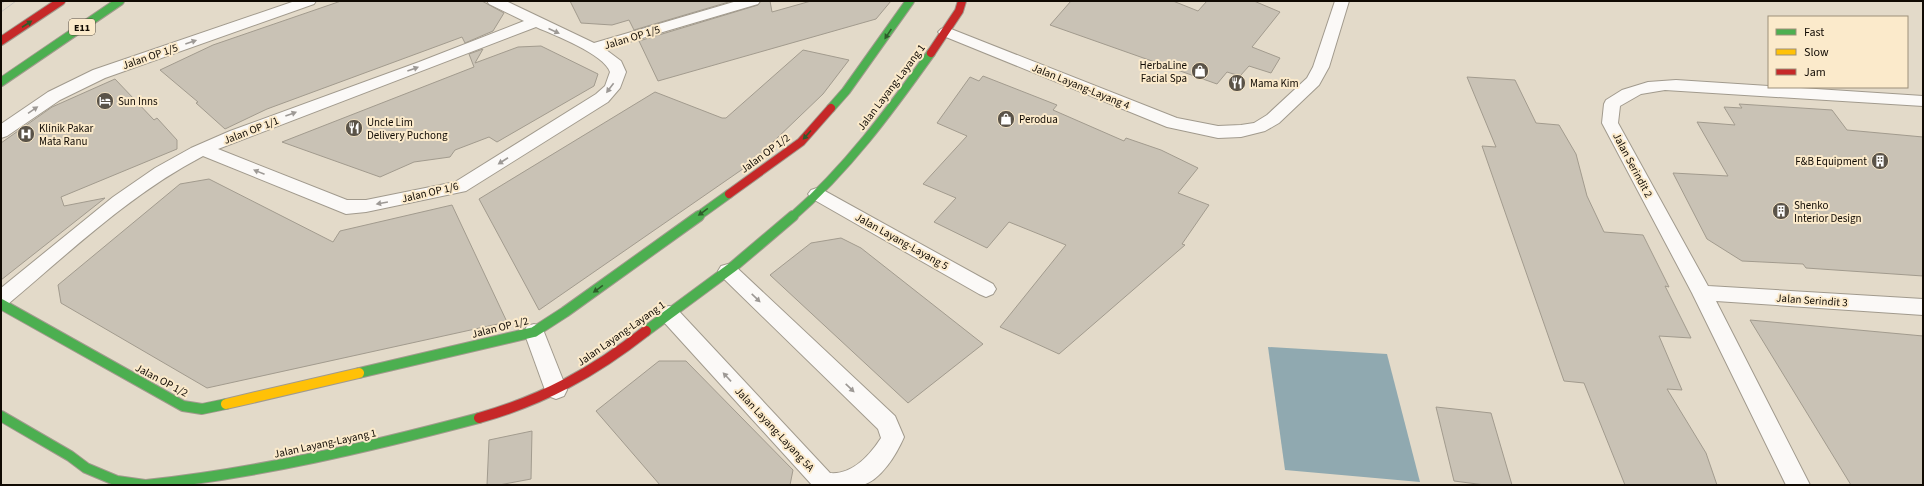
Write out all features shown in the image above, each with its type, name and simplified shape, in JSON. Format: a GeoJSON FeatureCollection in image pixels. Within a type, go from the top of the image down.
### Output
{"type":"FeatureCollection","features":[{"type":"Feature","properties":{"kind":"main road"},"geometry":{"type":"LineString","coordinates":[[1,41],[61,1]]}},
{"type":"Feature","properties":{"kind":"main road","name":"E11"},"geometry":{"type":"LineString","coordinates":[[1,82],[120,1]]}},
{"type":"Feature","properties":{"kind":"main road","name":"Jalan OP 1/2"},"geometry":{"type":"LineString","coordinates":[[1,304],[183,406],[202,409],[534,332],[565,312],[801,142],[846,92],[910,1]]}},
{"type":"Feature","properties":{"kind":"main road","name":"Jalan Layang-Layang 1"},"geometry":{"type":"LineString","coordinates":[[1,416],[70,456],[86,468],[117,481],[145,485],[181,482],[300,462],[420,434],[507,411],[556,390],[602,364],[728,271],[817,194],[877,128],[946,32],[959,11],[962,1]]}},
{"type":"Feature","properties":{"kind":"street","name":"Jalan OP 1/5"},"geometry":{"type":"LineString","coordinates":[[1,132],[54,96],[99,74],[309,1]]}},
{"type":"Feature","properties":{"kind":"street","name":"Jalan OP 1/5"},"geometry":{"type":"LineString","coordinates":[[494,1],[534,22],[594,48],[753,1]]}},
{"type":"Feature","properties":{"kind":"street","name":"Jalan Layang-Layang 4"},"geometry":{"type":"LineString","coordinates":[[946,32],[1173,123],[1218,132],[1241,131],[1259,127],[1273,119],[1313,81],[1321,67],[1342,1]]}},
{"type":"Feature","properties":{"kind":"street","name":"Jalan OP 1/1"},"geometry":{"type":"LineString","coordinates":[[1,299],[98,218],[162,172],[203,150],[241,133],[471,48],[534,22]]}},
{"type":"Feature","properties":{"kind":"street","name":"Jalan OP 1/6"},"geometry":{"type":"LineString","coordinates":[[203,150],[346,207],[366,206],[454,189],[474,180],[602,98],[612,88],[618,72],[614,64],[594,48]]}},
{"type":"Feature","properties":{"kind":"street","name":"Jalan Serindit 2"},"geometry":{"type":"LineString","coordinates":[[1798,485],[1702,293],[1610,123],[1612,104],[1632,90],[1652,86],[1676,85],[1923,101]]}},
{"type":"Feature","properties":{"kind":"street","name":"Jalan Layang-Layang 5"},"geometry":{"type":"LineString","coordinates":[[817,194],[986,289]]}},
{"type":"Feature","properties":{"kind":"street","name":"Jalan Layang-Layang 5A"},"geometry":{"type":"LineString","coordinates":[[670,314],[824,482],[838,484],[853,478],[877,461],[889,447],[893,437],[887,423],[728,271]]}},
{"type":"Feature","properties":{"kind":"street","name":"Jalan Serindit 3"},"geometry":{"type":"LineString","coordinates":[[1702,293],[1923,307]]}},
{"type":"Feature","properties":{"kind":"street"},"geometry":{"type":"LineString","coordinates":[[534,332],[556,390]]}},
{"type":"Feature","properties":{"kind":"water"},"geometry":{"type":"Polygon","coordinates":[[[1268,347],[1387,354],[1420,482],[1285,470],[1268,347]]]}},
{"type":"Feature","properties":{"kind":"building"},"geometry":{"type":"Polygon","coordinates":[[[341,1],[482,1],[504,13],[493,31],[465,43],[462,37],[267,109],[225,129],[196,103],[198,102],[160,70],[213,45],[341,1]]]}},
{"type":"Feature","properties":{"kind":"building"},"geometry":{"type":"Polygon","coordinates":[[[570,1],[732,1],[634,30],[629,20],[612,25],[581,23],[570,1]]]}},
{"type":"Feature","properties":{"kind":"building"},"geometry":{"type":"Polygon","coordinates":[[[761,1],[770,1],[772,12],[811,1],[891,1],[876,19],[658,81],[639,41],[758,5],[761,1]]]}},
{"type":"Feature","properties":{"kind":"building"},"geometry":{"type":"Polygon","coordinates":[[[1071,1],[1173,1],[1198,11],[1207,1],[1254,1],[1280,12],[1252,47],[1280,58],[1271,73],[1249,66],[1240,76],[1227,72],[1217,84],[1050,25],[1071,1]]]}},
{"type":"Feature","properties":{"kind":"building"},"geometry":{"type":"Polygon","coordinates":[[[541,46],[598,74],[594,86],[497,142],[489,137],[455,150],[450,157],[414,162],[380,177],[282,142],[474,67],[469,54],[483,49],[475,63],[518,47],[541,46]]]}},
{"type":"Feature","properties":{"kind":"building"},"geometry":{"type":"Polygon","coordinates":[[[803,50],[849,60],[823,94],[750,164],[539,310],[479,199],[655,92],[722,118],[726,118],[803,50]]]}},
{"type":"Feature","properties":{"kind":"building"},"geometry":{"type":"Polygon","coordinates":[[[983,76],[1057,105],[1053,110],[1124,141],[1126,138],[1161,150],[1198,168],[1178,193],[1209,205],[1182,244],[1185,245],[1059,354],[1000,327],[1066,245],[1009,222],[987,248],[934,222],[956,198],[923,184],[967,136],[937,123],[970,77],[979,81],[983,76]]]}},
{"type":"Feature","properties":{"kind":"building"},"geometry":{"type":"Polygon","coordinates":[[[1467,77],[1515,80],[1536,123],[1559,125],[1576,154],[1587,196],[1604,232],[1643,235],[1669,287],[1665,286],[1691,338],[1659,336],[1682,390],[1667,389],[1706,453],[1717,485],[1625,485],[1584,383],[1564,381],[1482,146],[1496,147],[1467,77]]]}},
{"type":"Feature","properties":{"kind":"building"},"geometry":{"type":"Polygon","coordinates":[[[115,79],[154,120],[157,118],[177,140],[177,149],[61,197],[64,206],[105,198],[1,280],[1,143],[52,107],[115,79]]]}},
{"type":"Feature","properties":{"kind":"building"},"geometry":{"type":"Polygon","coordinates":[[[1739,104],[1832,110],[1847,130],[1923,137],[1923,276],[1806,268],[1803,264],[1742,261],[1707,239],[1673,173],[1728,176],[1697,122],[1735,125],[1724,107],[1742,108],[1739,104]]]}},
{"type":"Feature","properties":{"kind":"building"},"geometry":{"type":"Polygon","coordinates":[[[209,179],[333,242],[340,231],[452,205],[507,322],[207,388],[61,303],[58,285],[180,184],[209,179]]]}},
{"type":"Feature","properties":{"kind":"building"},"geometry":{"type":"Polygon","coordinates":[[[841,238],[861,248],[983,344],[908,403],[770,275],[811,243],[841,238]]]}},
{"type":"Feature","properties":{"kind":"building"},"geometry":{"type":"Polygon","coordinates":[[[1750,320],[1923,336],[1923,485],[1851,485],[1750,320]]]}},
{"type":"Feature","properties":{"kind":"building"},"geometry":{"type":"Polygon","coordinates":[[[659,361],[686,361],[793,470],[790,485],[660,485],[596,411],[659,361]]]}},
{"type":"Feature","properties":{"kind":"building"},"geometry":{"type":"Polygon","coordinates":[[[1436,407],[1491,413],[1512,485],[1485,485],[1454,481],[1436,407]]]}},
{"type":"Feature","properties":{"kind":"building"},"geometry":{"type":"Polygon","coordinates":[[[532,431],[531,479],[499,485],[487,485],[489,440],[532,431]]]}},
{"type":"Feature","properties":{"kind":"tram line"},"geometry":{"type":"LineString","coordinates":[[1,4],[5,1]]}},
{"type":"Feature","properties":{"kind":"tram line"},"geometry":{"type":"LineString","coordinates":[[1,12],[16,1]]}},
{"type":"Feature","properties":{"kind":"traffic: fast"},"geometry":{"type":"LineString","coordinates":[[1,82],[120,1]]}},
{"type":"Feature","properties":{"kind":"traffic: fast"},"geometry":{"type":"LineString","coordinates":[[831,108],[846,91],[910,1]]}},
{"type":"Feature","properties":{"kind":"traffic: fast"},"geometry":{"type":"LineString","coordinates":[[646,331],[755,248],[817,194],[863,144],[931,53]]}},
{"type":"Feature","properties":{"kind":"traffic: fast"},"geometry":{"type":"LineString","coordinates":[[359,373],[534,332],[565,312],[729,194]]}},
{"type":"Feature","properties":{"kind":"traffic: fast"},"geometry":{"type":"LineString","coordinates":[[1,304],[183,406],[202,409],[226,404]]}},
{"type":"Feature","properties":{"kind":"traffic: fast"},"geometry":{"type":"LineString","coordinates":[[1,416],[70,456],[86,468],[117,481],[145,485]]}},
{"type":"Feature","properties":{"kind":"traffic: fast"},"geometry":{"type":"LineString","coordinates":[[146,485],[230,474],[314,459],[479,418]]}},
{"type":"Feature","properties":{"kind":"traffic: slow"},"geometry":{"type":"LineString","coordinates":[[226,404],[359,373]]}},
{"type":"Feature","properties":{"kind":"traffic: jam"},"geometry":{"type":"LineString","coordinates":[[1,41],[61,1]]}},
{"type":"Feature","properties":{"kind":"traffic: jam"},"geometry":{"type":"LineString","coordinates":[[931,53],[959,11],[962,1]]}},
{"type":"Feature","properties":{"kind":"traffic: jam"},"geometry":{"type":"LineString","coordinates":[[729,194],[801,142],[831,108]]}},
{"type":"Feature","properties":{"kind":"traffic: jam"},"geometry":{"type":"LineString","coordinates":[[479,418],[495,414],[558,389],[588,373],[608,360],[646,331]]}},
{"type":"Feature","properties":{"kind":"place","name":"HerbaLine Facial Spa"},"geometry":{"type":"Point","coordinates":[1200,71]}},
{"type":"Feature","properties":{"kind":"place","name":"Mama Kim"},"geometry":{"type":"Point","coordinates":[1237,83]}},
{"type":"Feature","properties":{"kind":"place","name":"Sun Inns"},"geometry":{"type":"Point","coordinates":[105,101]}},
{"type":"Feature","properties":{"kind":"place","name":"Perodua"},"geometry":{"type":"Point","coordinates":[1006,119]}},
{"type":"Feature","properties":{"kind":"place","name":"Uncle Lim Delivery Puchong"},"geometry":{"type":"Point","coordinates":[354,128]}},
{"type":"Feature","properties":{"kind":"place","name":"Klinik Pakar Mata Ranu"},"geometry":{"type":"Point","coordinates":[26,134]}},
{"type":"Feature","properties":{"kind":"place","name":"F&B Equipment"},"geometry":{"type":"Point","coordinates":[1880,161]}},
{"type":"Feature","properties":{"kind":"place","name":"Shenko Interior Design"},"geometry":{"type":"Point","coordinates":[1781,211]}}]}
